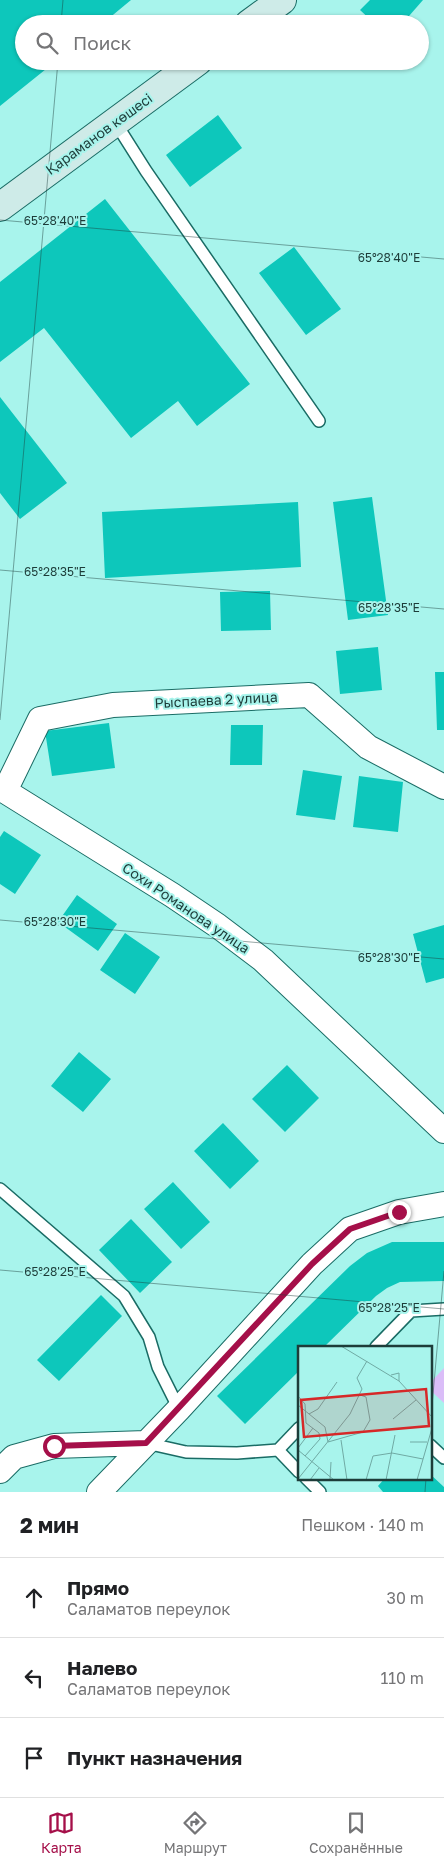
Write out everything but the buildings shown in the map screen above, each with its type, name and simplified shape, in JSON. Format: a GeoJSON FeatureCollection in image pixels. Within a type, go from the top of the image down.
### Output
{"type":"FeatureCollection","features":[{"type":"Feature","properties":{"kind":"main road"},"geometry":{"type":"LineString","coordinates":[[261,15],[282,0]]}},
{"type":"Feature","properties":{"kind":"main road","name":"Қараманов көшесі"},"geometry":{"type":"LineString","coordinates":[[0,207],[186,70]]}},
{"type":"Feature","properties":{"kind":"street","name":"Рыспаева 2 улица"},"geometry":{"type":"LineString","coordinates":[[3,789],[40,720],[113,705],[309,695],[368,747],[444,787]]}},
{"type":"Feature","properties":{"kind":"street","name":"Сохи Романова улица"},"geometry":{"type":"LineString","coordinates":[[3,789],[172,895],[218,926],[263,960],[444,1131]]}},
{"type":"Feature","properties":{"kind":"street"},"geometry":{"type":"LineString","coordinates":[[99,1492],[312,1264],[350,1229],[399,1212],[444,1204]]}},
{"type":"Feature","properties":{"kind":"street"},"geometry":{"type":"LineString","coordinates":[[0,1471],[14,1457],[54,1446],[146,1443]]}},
{"type":"Feature","properties":{"kind":"lane"},"geometry":{"type":"LineString","coordinates":[[115,122],[146,171],[320,421]]}},
{"type":"Feature","properties":{"kind":"lane"},"geometry":{"type":"LineString","coordinates":[[0,1189],[124,1296],[149,1336],[158,1367],[179,1408]]}},
{"type":"Feature","properties":{"kind":"lane"},"geometry":{"type":"LineString","coordinates":[[377,1346],[411,1311],[444,1309]]}},
{"type":"Feature","properties":{"kind":"lane"},"geometry":{"type":"LineString","coordinates":[[146,1443],[186,1452],[237,1453],[278,1450],[298,1429]]}},
{"type":"Feature","properties":{"kind":"lane"},"geometry":{"type":"LineString","coordinates":[[432,1447],[444,1458]]}},
{"type":"Feature","properties":{"kind":"lane"},"geometry":{"type":"LineString","coordinates":[[278,1450],[298,1471]]}},
{"type":"Feature","properties":{"kind":"lane"},"geometry":{"type":"LineString","coordinates":[[308,1480],[320,1492]]}},
{"type":"Feature","properties":{"kind":"shaded area"},"geometry":{"type":"Polygon","coordinates":[[[444,1368],[444,1403],[432,1392],[432,1381],[444,1368]]]}},
{"type":"Feature","properties":{"kind":"route"},"geometry":{"type":"LineString","coordinates":[[54,1446],[146,1443],[312,1264],[350,1229],[399,1212]]}}]}
